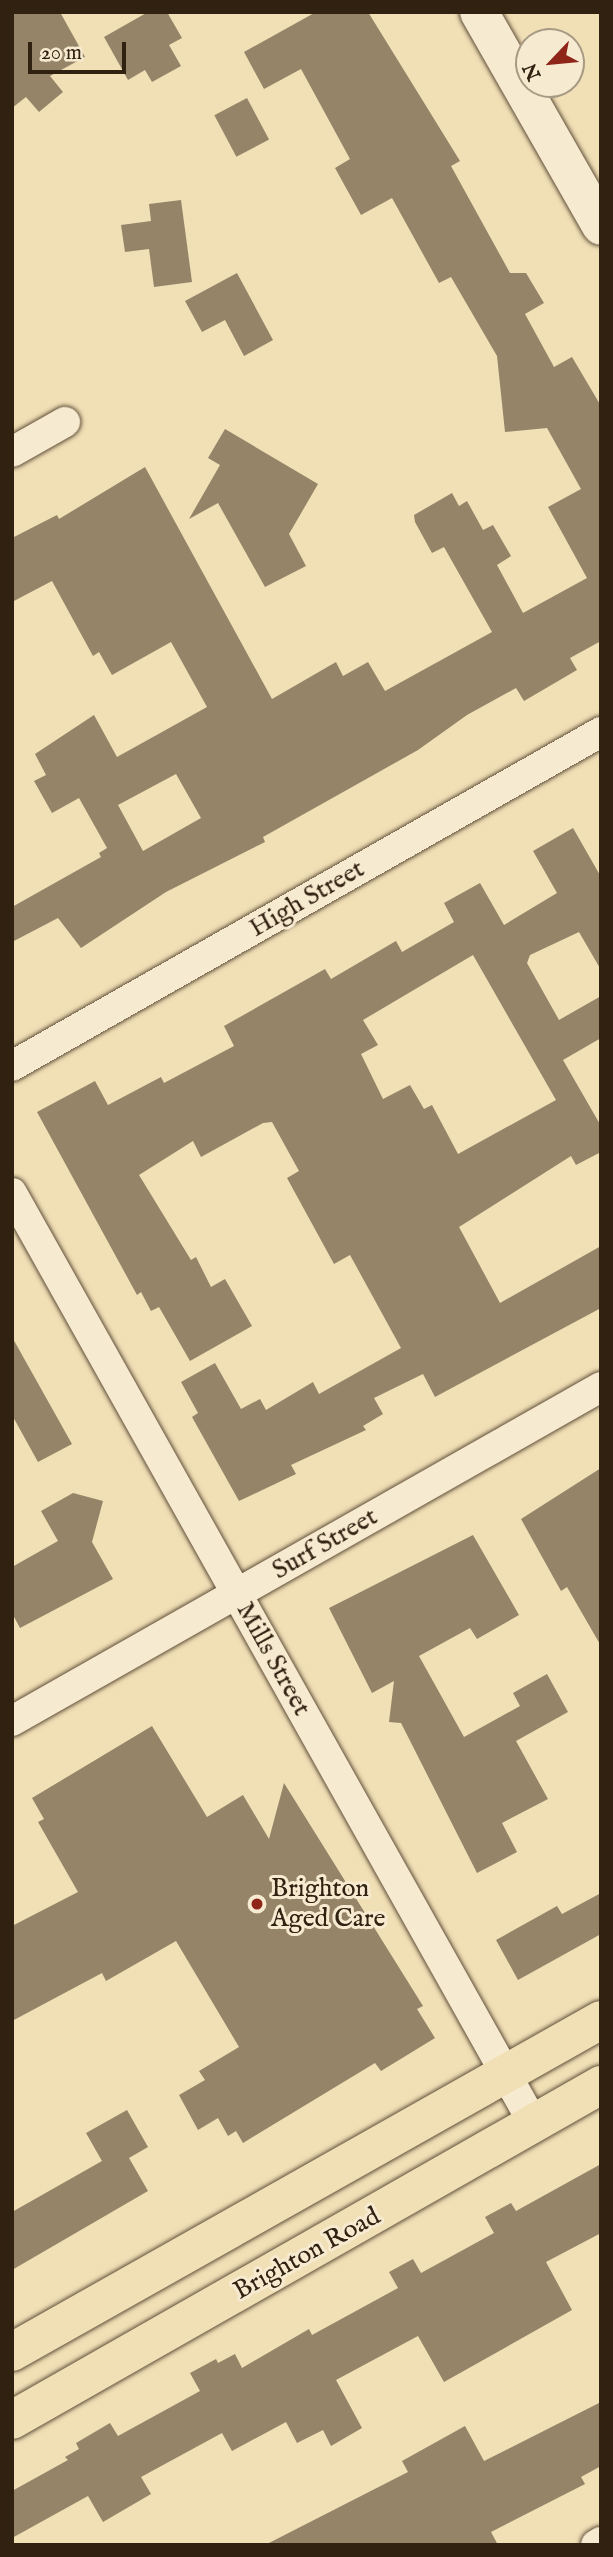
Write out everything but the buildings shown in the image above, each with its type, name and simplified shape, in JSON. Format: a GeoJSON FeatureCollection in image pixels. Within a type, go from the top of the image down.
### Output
{"type":"FeatureCollection","features":[{"type":"Feature","properties":{"kind":"main road"},"geometry":{"type":"LineString","coordinates":[[479,12],[601,226]]}},
{"type":"Feature","properties":{"kind":"main road"},"geometry":{"type":"LineString","coordinates":[[12,2352],[601,2020]]}},
{"type":"Feature","properties":{"kind":"main road","name":"Brighton Road"},"geometry":{"type":"LineString","coordinates":[[12,2420],[535,2126],[601,2085]]}},
{"type":"Feature","properties":{"kind":"street"},"geometry":{"type":"LineString","coordinates":[[12,452],[65,422]]}},
{"type":"Feature","properties":{"kind":"street","name":"High Street"},"geometry":{"type":"LineString","coordinates":[[12,1066],[601,732]]}},
{"type":"Feature","properties":{"kind":"street","name":"Mills Street"},"geometry":{"type":"LineString","coordinates":[[12,1193],[535,2126]]}},
{"type":"Feature","properties":{"kind":"street","name":"Surf Street"},"geometry":{"type":"LineString","coordinates":[[12,1721],[601,1387]]}},
{"type":"Feature","properties":{"kind":"street"},"geometry":{"type":"LineString","coordinates":[[596,2545],[601,2542]]}},
{"type":"Feature","properties":{"kind":"place","name":"Brighton Aged Care"},"geometry":{"type":"Point","coordinates":[257,1904]}}]}
